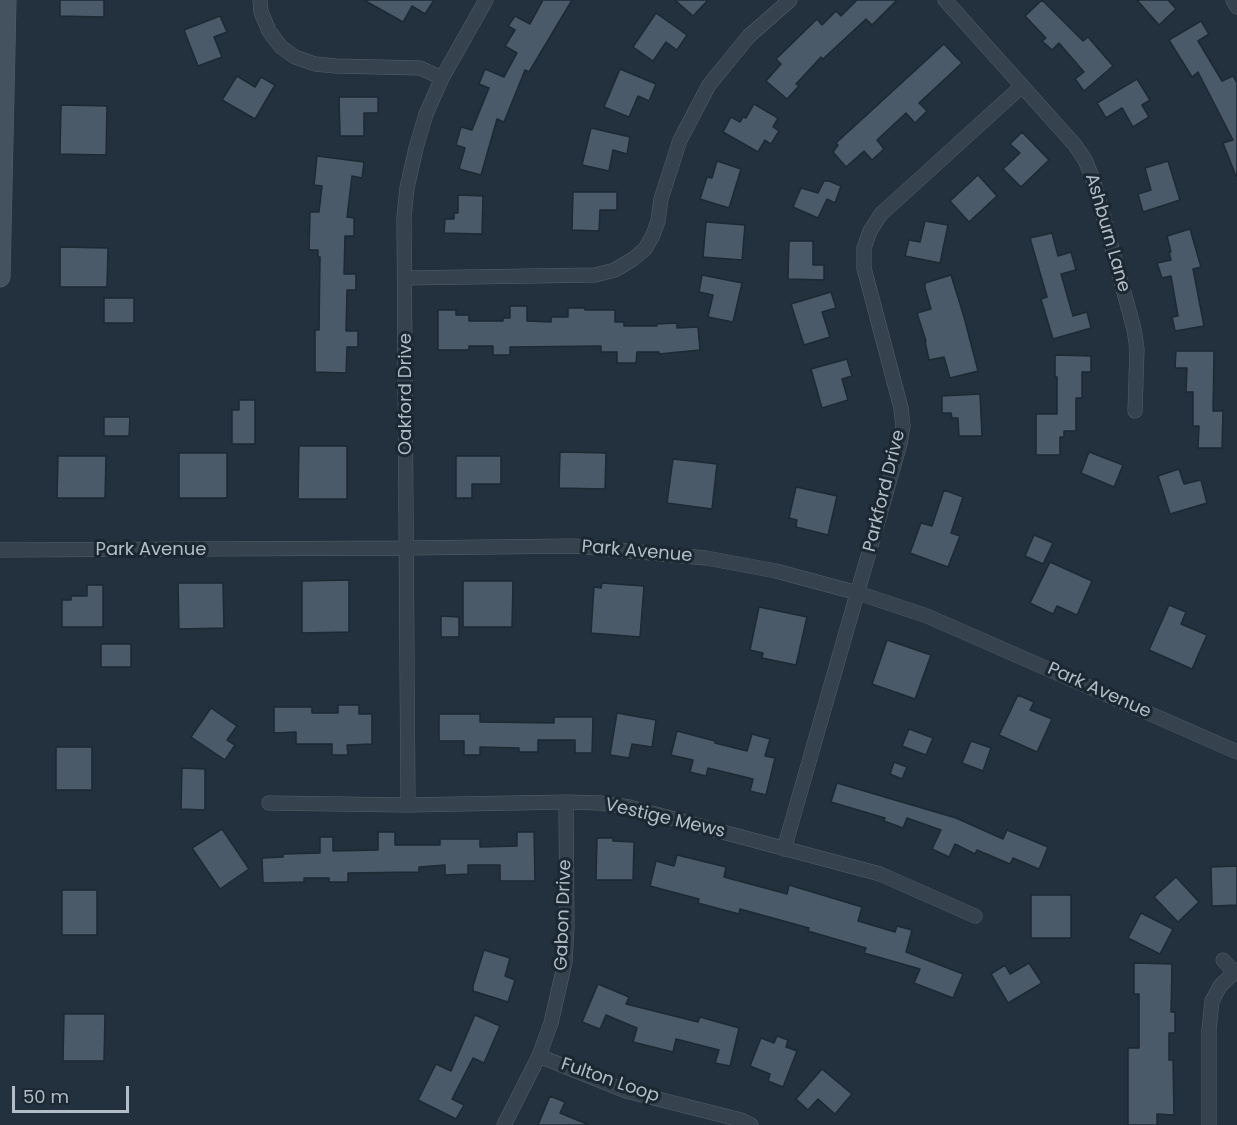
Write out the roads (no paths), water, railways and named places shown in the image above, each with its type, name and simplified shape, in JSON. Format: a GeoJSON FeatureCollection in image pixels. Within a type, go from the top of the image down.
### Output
{"type":"FeatureCollection","features":[{"type":"Feature","properties":{"kind":"street"},"geometry":{"type":"LineString","coordinates":[[0,277],[6,0]]}},
{"type":"Feature","properties":{"kind":"street"},"geometry":{"type":"LineString","coordinates":[[260,0],[261,12],[269,31],[281,47],[295,57],[315,64],[336,66],[420,68],[442,78]]}},
{"type":"Feature","properties":{"kind":"street","name":"Oakford Drive"},"geometry":{"type":"LineString","coordinates":[[408,805],[404,217],[407,188],[426,114],[442,78],[486,0]]}},
{"type":"Feature","properties":{"kind":"street"},"geometry":{"type":"LineString","coordinates":[[405,278],[595,275],[615,270],[633,260],[645,249],[653,235],[680,140],[709,85],[749,36],[790,0]]}},
{"type":"Feature","properties":{"kind":"street","name":"Ashburn Lane"},"geometry":{"type":"LineString","coordinates":[[945,0],[1075,145],[1085,160],[1134,329],[1137,350],[1135,411]]}},
{"type":"Feature","properties":{"kind":"street"},"geometry":{"type":"LineString","coordinates":[[1233,0],[1237,7]]}},
{"type":"Feature","properties":{"kind":"street","name":"Parkford Drive"},"geometry":{"type":"LineString","coordinates":[[784,849],[900,444],[903,426],[901,408],[864,268],[864,248],[870,231],[881,214],[1022,86]]}},
{"type":"Feature","properties":{"kind":"street","name":"Park Avenue"},"geometry":{"type":"LineString","coordinates":[[0,550],[573,546],[706,558],[776,571],[858,593],[927,616],[1237,752]]}},
{"type":"Feature","properties":{"kind":"street","name":"Vestige Mews"},"geometry":{"type":"LineString","coordinates":[[269,803],[408,805],[566,802],[629,807],[880,874],[975,916]]}},
{"type":"Feature","properties":{"kind":"street","name":"Gabon Drive"},"geometry":{"type":"LineString","coordinates":[[504,1125],[539,1056],[551,1023],[566,962],[566,802]]}},
{"type":"Feature","properties":{"kind":"street"},"geometry":{"type":"LineString","coordinates":[[1209,1125],[1209,1029],[1212,1001],[1220,986],[1236,971],[1224,960]]}},
{"type":"Feature","properties":{"kind":"street","name":"Fulton Loop"},"geometry":{"type":"LineString","coordinates":[[539,1056],[626,1090],[741,1120],[751,1125]]}}]}
